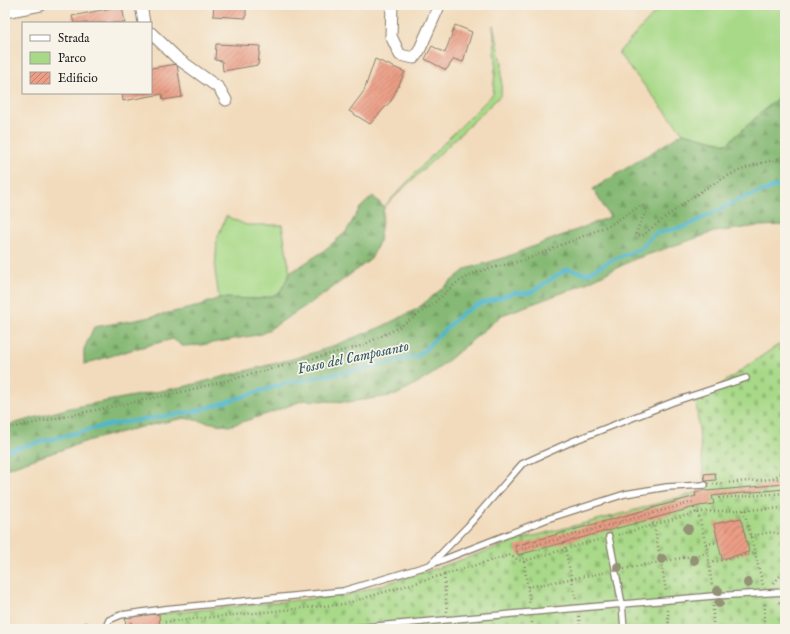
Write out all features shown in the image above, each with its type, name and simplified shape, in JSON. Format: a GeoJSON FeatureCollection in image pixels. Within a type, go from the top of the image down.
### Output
{"type":"FeatureCollection","features":[{"type":"Feature","properties":{"kind":"street"},"geometry":{"type":"LineString","coordinates":[[5,12],[41,5]]}},
{"type":"Feature","properties":{"kind":"street"},"geometry":{"type":"LineString","coordinates":[[141,5],[144,22]]}},
{"type":"Feature","properties":{"kind":"street"},"geometry":{"type":"LineString","coordinates":[[392,5],[392,36],[394,42],[400,55],[414,58],[439,6]]}},
{"type":"Feature","properties":{"kind":"street"},"geometry":{"type":"LineString","coordinates":[[152,35],[177,58],[220,88],[226,100]]}},
{"type":"Feature","properties":{"kind":"lane"},"geometry":{"type":"LineString","coordinates":[[430,565],[468,526],[522,464],[573,441],[673,402],[746,378]]}},
{"type":"Feature","properties":{"kind":"lane"},"geometry":{"type":"LineString","coordinates":[[105,629],[109,620],[121,615],[164,609],[343,591],[430,565],[550,518],[625,494],[667,487],[705,485]]}},
{"type":"Feature","properties":{"kind":"lane"},"geometry":{"type":"LineString","coordinates":[[609,537],[622,604],[624,629]]}},
{"type":"Feature","properties":{"kind":"lane"},"geometry":{"type":"LineString","coordinates":[[344,629],[713,596],[785,592]]}},
{"type":"Feature","properties":{"kind":"path"},"geometry":{"type":"LineString","coordinates":[[5,429],[186,391],[361,346],[398,328],[432,305],[455,284],[476,272],[525,260],[610,225],[642,206],[647,211],[640,220],[636,234],[642,236],[686,202],[727,177],[741,170],[785,157]]}},
{"type":"Feature","properties":{"kind":"path"},"geometry":{"type":"LineString","coordinates":[[771,479],[785,472]]}},
{"type":"Feature","properties":{"kind":"path"},"geometry":{"type":"LineString","coordinates":[[705,485],[785,478]]}},
{"type":"Feature","properties":{"kind":"path"},"geometry":{"type":"LineString","coordinates":[[719,498],[785,493]]}},
{"type":"Feature","properties":{"kind":"path"},"geometry":{"type":"LineString","coordinates":[[522,549],[693,502]]}},
{"type":"Feature","properties":{"kind":"path"},"geometry":{"type":"LineString","coordinates":[[694,508],[697,513],[706,544],[709,563],[713,596],[713,629]]}},
{"type":"Feature","properties":{"kind":"path"},"geometry":{"type":"LineString","coordinates":[[524,561],[697,513],[785,508]]}},
{"type":"Feature","properties":{"kind":"path"},"geometry":{"type":"LineString","coordinates":[[744,510],[766,593],[764,629]]}},
{"type":"Feature","properties":{"kind":"path"},"geometry":{"type":"LineString","coordinates":[[652,519],[668,600],[669,629]]}},
{"type":"Feature","properties":{"kind":"path"},"geometry":{"type":"LineString","coordinates":[[750,536],[772,532],[785,535]]}},
{"type":"Feature","properties":{"kind":"path"},"geometry":{"type":"LineString","coordinates":[[706,544],[718,542]]}},
{"type":"Feature","properties":{"kind":"path"},"geometry":{"type":"LineString","coordinates":[[564,543],[578,608],[580,629]]}},
{"type":"Feature","properties":{"kind":"path"},"geometry":{"type":"LineString","coordinates":[[709,563],[755,553]]}},
{"type":"Feature","properties":{"kind":"path"},"geometry":{"type":"LineString","coordinates":[[523,554],[533,629]]}},
{"type":"Feature","properties":{"kind":"path"},"geometry":{"type":"LineString","coordinates":[[444,575],[448,620]]}},
{"type":"Feature","properties":{"kind":"green space"},"geometry":{"type":"Polygon","coordinates":[[[662,5],[785,5],[785,91],[727,144],[683,133],[618,53],[662,5]]]}},
{"type":"Feature","properties":{"kind":"green space"},"geometry":{"type":"Polygon","coordinates":[[[493,25],[502,62],[501,95],[384,207],[435,152],[493,94],[496,61],[493,25]]]}},
{"type":"Feature","properties":{"kind":"green space"},"geometry":{"type":"Polygon","coordinates":[[[785,91],[785,225],[758,226],[714,232],[635,259],[578,287],[502,315],[431,375],[396,395],[349,402],[304,400],[229,426],[184,418],[87,441],[5,469],[5,426],[70,408],[187,386],[296,358],[325,349],[381,327],[417,309],[466,269],[503,258],[610,217],[593,189],[683,133],[727,144],[785,91]]]}},
{"type":"Feature","properties":{"kind":"green space"},"geometry":{"type":"Polygon","coordinates":[[[373,196],[384,207],[379,242],[371,259],[324,294],[262,334],[201,345],[182,346],[173,339],[84,364],[84,349],[94,327],[136,320],[196,307],[219,298],[259,299],[279,294],[290,273],[322,252],[346,232],[360,208],[373,196]]]}},
{"type":"Feature","properties":{"kind":"green space"},"geometry":{"type":"Polygon","coordinates":[[[226,216],[246,225],[282,225],[290,273],[279,294],[259,299],[219,298],[215,271],[217,239],[226,216]]]}},
{"type":"Feature","properties":{"kind":"green space"},"geometry":{"type":"Polygon","coordinates":[[[785,340],[785,629],[126,629],[125,616],[159,614],[347,595],[428,571],[522,539],[625,513],[705,490],[696,402],[785,340]]]}},
{"type":"Feature","properties":{"kind":"building"},"geometry":{"type":"Polygon","coordinates":[[[214,5],[246,5],[246,18],[213,16],[214,5]]]}},
{"type":"Feature","properties":{"kind":"building"},"geometry":{"type":"Polygon","coordinates":[[[122,6],[125,22],[74,22],[72,16],[122,6]]]}},
{"type":"Feature","properties":{"kind":"building"},"geometry":{"type":"Polygon","coordinates":[[[455,25],[472,32],[463,62],[454,59],[446,70],[425,59],[432,46],[445,53],[455,25]]]}},
{"type":"Feature","properties":{"kind":"building"},"geometry":{"type":"Polygon","coordinates":[[[216,44],[260,46],[258,65],[223,71],[222,61],[215,60],[216,44]]]}},
{"type":"Feature","properties":{"kind":"building"},"geometry":{"type":"Polygon","coordinates":[[[375,59],[405,72],[391,101],[370,124],[349,111],[364,91],[375,59]]]}},
{"type":"Feature","properties":{"kind":"building"},"geometry":{"type":"Polygon","coordinates":[[[177,64],[182,97],[163,100],[162,94],[123,101],[122,94],[152,94],[152,68],[177,64]]]}},
{"type":"Feature","properties":{"kind":"building"},"geometry":{"type":"Polygon","coordinates":[[[715,473],[716,480],[705,481],[704,474],[715,473]]]}},
{"type":"Feature","properties":{"kind":"building"},"geometry":{"type":"Polygon","coordinates":[[[785,484],[785,489],[712,496],[714,504],[699,506],[518,555],[515,546],[696,496],[695,493],[705,490],[785,484]]]}},
{"type":"Feature","properties":{"kind":"building"},"geometry":{"type":"Polygon","coordinates":[[[741,518],[749,552],[722,559],[714,524],[741,518]]]}},
{"type":"Feature","properties":{"kind":"building"},"geometry":{"type":"Polygon","coordinates":[[[159,614],[160,629],[126,629],[125,616],[159,614]]]}},
{"type":"Feature","properties":{"kind":"building"},"geometry":{"type":"Polygon","coordinates":[[[87,622],[91,629],[79,629],[78,626],[87,622]]]}},
{"type":"Feature","properties":{"kind":"waterway","name":"Fosso del Camposanto"},"geometry":{"type":"LineString","coordinates":[[5,451],[108,425],[197,411],[290,382],[368,368],[418,356],[461,314],[477,305],[514,293],[530,293],[567,269],[587,274],[612,260],[640,249],[654,234],[687,226],[738,200],[777,186],[785,185]]}}]}
